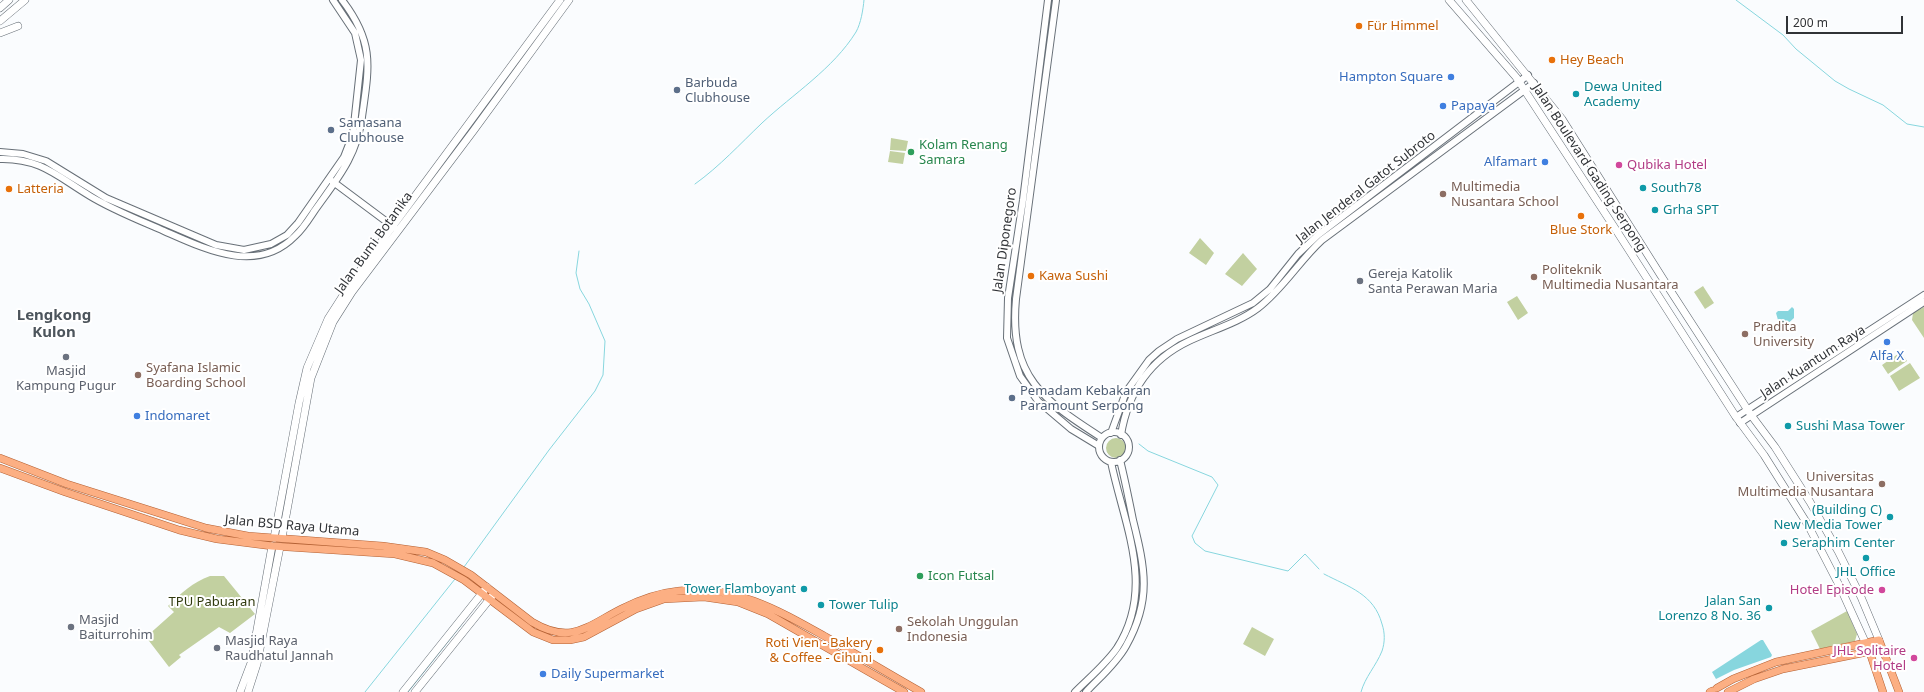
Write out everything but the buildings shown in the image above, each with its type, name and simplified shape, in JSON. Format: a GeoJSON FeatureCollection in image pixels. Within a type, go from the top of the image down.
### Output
{"type":"FeatureCollection","features":[{"type":"Feature","properties":{"kind":"main road"},"geometry":{"type":"LineString","coordinates":[[0,8],[9,0]]}},
{"type":"Feature","properties":{"kind":"main road"},"geometry":{"type":"LineString","coordinates":[[0,21],[25,0]]}},
{"type":"Feature","properties":{"kind":"main road","name":"Jalan Bumi Botanika"},"geometry":{"type":"LineString","coordinates":[[471,128],[560,0]]}},
{"type":"Feature","properties":{"kind":"main road","name":"Jalan Bumi Botanika"},"geometry":{"type":"LineString","coordinates":[[278,538],[299,403],[319,338],[338,301],[396,228],[569,0]]}},
{"type":"Feature","properties":{"kind":"main road","name":"Jalan Boulevard Gading Serpong"},"geometry":{"type":"LineString","coordinates":[[1450,0],[1511,72],[1524,90],[1738,420],[1764,455],[1808,525],[1870,652],[1883,692]]}},
{"type":"Feature","properties":{"kind":"main road","name":"Jalan Boulevard Gading Serpong"},"geometry":{"type":"LineString","coordinates":[[1466,0],[1562,119],[1670,290],[1810,502],[1826,528],[1861,597],[1899,692]]}},
{"type":"Feature","properties":{"kind":"main road"},"geometry":{"type":"LineString","coordinates":[[0,33],[18,26]]}},
{"type":"Feature","properties":{"kind":"main road","name":"Jalan BSD Raya Utama"},"geometry":{"type":"LineString","coordinates":[[0,458],[68,484],[206,528],[248,536],[409,548],[435,555],[469,574],[543,628],[555,632],[568,634],[580,632],[629,605],[664,596]]}},
{"type":"Feature","properties":{"kind":"main road","name":"Jalan BSD Raya Utama"},"geometry":{"type":"LineString","coordinates":[[0,468],[65,492],[199,535],[239,543],[280,547],[395,554],[433,563],[464,580],[533,632],[546,638],[562,640],[584,637],[636,609],[664,596]]}},
{"type":"Feature","properties":{"kind":"main road"},"geometry":{"type":"LineString","coordinates":[[65,492],[68,484]]}},
{"type":"Feature","properties":{"kind":"main road"},"geometry":{"type":"LineString","coordinates":[[1808,525],[1814,526],[1818,522],[1810,506],[1810,502]]}},
{"type":"Feature","properties":{"kind":"main road"},"geometry":{"type":"LineString","coordinates":[[1823,553],[1823,550],[1813,532],[1818,526],[1826,528]]}},
{"type":"Feature","properties":{"kind":"main road"},"geometry":{"type":"LineString","coordinates":[[248,692],[257,664],[258,643],[272,546]]}},
{"type":"Feature","properties":{"kind":"main road"},"geometry":{"type":"LineString","coordinates":[[240,692],[258,643],[280,547]]}},
{"type":"Feature","properties":{"kind":"main road"},"geometry":{"type":"LineString","coordinates":[[403,692],[486,587]]}},
{"type":"Feature","properties":{"kind":"main road"},"geometry":{"type":"LineString","coordinates":[[664,596],[709,590],[754,600],[813,630],[921,692]]}},
{"type":"Feature","properties":{"kind":"main road"},"geometry":{"type":"LineString","coordinates":[[415,692],[495,593]]}},
{"type":"Feature","properties":{"kind":"main road"},"geometry":{"type":"LineString","coordinates":[[664,596],[716,598],[738,602],[757,609],[904,692]]}},
{"type":"Feature","properties":{"kind":"main road"},"geometry":{"type":"LineString","coordinates":[[1713,691],[1739,677],[1776,662],[1879,640]]}},
{"type":"Feature","properties":{"kind":"main road"},"geometry":{"type":"LineString","coordinates":[[1728,692],[1754,678],[1783,669],[1882,649]]}},
{"type":"Feature","properties":{"kind":"street"},"geometry":{"type":"LineString","coordinates":[[0,159],[16,159],[45,167],[88,196],[107,206],[215,252],[235,257],[249,257],[274,250],[289,242],[301,230],[332,181],[353,134],[361,66],[359,46],[355,32],[333,0]]}},
{"type":"Feature","properties":{"kind":"street"},"geometry":{"type":"LineString","coordinates":[[0,152],[23,154],[46,161],[66,171],[92,190],[112,201],[216,246],[244,250],[271,244],[286,235],[298,223],[352,155],[357,144],[369,60],[360,29],[354,15],[342,0]]}},
{"type":"Feature","properties":{"kind":"street","name":"Jalan Diponegoro"},"geometry":{"type":"LineString","coordinates":[[1048,0],[1031,138],[1014,326],[1019,353],[1030,377],[1050,402],[1102,438]]}},
{"type":"Feature","properties":{"kind":"street","name":"Jalan Diponegoro"},"geometry":{"type":"LineString","coordinates":[[1056,0],[1038,139],[1008,298],[1006,328],[1011,354],[1020,376],[1038,401],[1071,429],[1099,446]]}},
{"type":"Feature","properties":{"kind":"street","name":"Jalan Jenderal Gatot Subroto"},"geometry":{"type":"LineString","coordinates":[[1111,433],[1126,392],[1140,370],[1158,351],[1177,339],[1252,303],[1270,289],[1298,254],[1318,235],[1528,75]]}},
{"type":"Feature","properties":{"kind":"street","name":"Jalan Jenderal Gatot Subroto"},"geometry":{"type":"LineString","coordinates":[[1122,435],[1124,418],[1135,389],[1142,378],[1160,360],[1178,347],[1240,318],[1265,303],[1287,281],[1303,259],[1322,240],[1534,83]]}},
{"type":"Feature","properties":{"kind":"street"},"geometry":{"type":"LineString","coordinates":[[1031,138],[1038,139]]}},
{"type":"Feature","properties":{"kind":"street"},"geometry":{"type":"LineString","coordinates":[[332,181],[396,228]]}},
{"type":"Feature","properties":{"kind":"street"},"geometry":{"type":"LineString","coordinates":[[88,196],[92,190]]}},
{"type":"Feature","properties":{"kind":"street","name":"Jalan Kuantum Raya"},"geometry":{"type":"LineString","coordinates":[[1738,420],[1924,295]]}},
{"type":"Feature","properties":{"kind":"street"},"geometry":{"type":"LineString","coordinates":[[1008,298],[1016,299]]}},
{"type":"Feature","properties":{"kind":"street","name":"Jalan Kuantum Raya"},"geometry":{"type":"LineString","coordinates":[[1750,412],[1924,302]]}},
{"type":"Feature","properties":{"kind":"street"},"geometry":{"type":"LineString","coordinates":[[1011,354],[1019,353]]}},
{"type":"Feature","properties":{"kind":"street"},"geometry":{"type":"LineString","coordinates":[[1111,433],[1122,435],[1126,439],[1128,450],[1126,456],[1120,460],[1111,462],[1104,459],[1100,453],[1099,446],[1102,438],[1111,433]]}},
{"type":"Feature","properties":{"kind":"street"},"geometry":{"type":"LineString","coordinates":[[1086,692],[1118,658],[1134,630],[1140,613],[1144,586],[1144,562],[1120,460]]}},
{"type":"Feature","properties":{"kind":"street"},"geometry":{"type":"LineString","coordinates":[[1077,691],[1116,649],[1128,627],[1136,590],[1135,562],[1111,462]]}},
{"type":"Feature","properties":{"kind":"street"},"geometry":{"type":"LineString","coordinates":[[1132,611],[1140,613]]}},
{"type":"Feature","properties":{"kind":"green space"},"geometry":{"type":"Polygon","coordinates":[[[891,138],[908,141],[906,151],[890,150],[891,138]]]}},
{"type":"Feature","properties":{"kind":"green space"},"geometry":{"type":"Polygon","coordinates":[[[890,151],[905,153],[903,164],[888,162],[890,151]]]}},
{"type":"Feature","properties":{"kind":"green space"},"geometry":{"type":"Polygon","coordinates":[[[1200,238],[1214,253],[1206,265],[1189,253],[1200,238]]]}},
{"type":"Feature","properties":{"kind":"green space"},"geometry":{"type":"Polygon","coordinates":[[[1243,253],[1257,269],[1242,286],[1225,274],[1243,253]]]}},
{"type":"Feature","properties":{"kind":"green space"},"geometry":{"type":"Polygon","coordinates":[[[1703,286],[1714,303],[1705,309],[1694,292],[1703,286]]]}},
{"type":"Feature","properties":{"kind":"green space"},"geometry":{"type":"Polygon","coordinates":[[[1517,296],[1528,313],[1518,320],[1507,302],[1517,296]]]}},
{"type":"Feature","properties":{"kind":"green space"},"geometry":{"type":"Polygon","coordinates":[[[1924,307],[1924,338],[1912,320],[1913,313],[1924,307]]]}},
{"type":"Feature","properties":{"kind":"green space"},"geometry":{"type":"Polygon","coordinates":[[[1901,352],[1907,361],[1888,374],[1882,365],[1901,352]]]}},
{"type":"Feature","properties":{"kind":"green space"},"geometry":{"type":"Polygon","coordinates":[[[1910,363],[1920,378],[1899,391],[1890,376],[1910,363]]]}},
{"type":"Feature","properties":{"kind":"green space"},"geometry":{"type":"Polygon","coordinates":[[[1116,438],[1123,441],[1126,448],[1123,455],[1116,458],[1109,455],[1106,448],[1109,441],[1116,438]]]}},
{"type":"Feature","properties":{"kind":"green space","name":"TPU Pabuaran"},"geometry":{"type":"Polygon","coordinates":[[[210,576],[224,576],[255,614],[230,633],[219,627],[179,655],[181,657],[169,667],[146,637],[174,612],[168,606],[173,601],[193,585],[210,576]]]}},
{"type":"Feature","properties":{"kind":"green space"},"geometry":{"type":"Polygon","coordinates":[[[1847,611],[1857,634],[1855,641],[1820,649],[1811,631],[1847,611]]]}},
{"type":"Feature","properties":{"kind":"green space"},"geometry":{"type":"Polygon","coordinates":[[[1252,627],[1274,639],[1265,656],[1243,644],[1252,627]]]}},
{"type":"Feature","properties":{"kind":"water"},"geometry":{"type":"Polygon","coordinates":[[[1792,307],[1794,309],[1794,318],[1784,327],[1780,327],[1776,313],[1778,311],[1788,311],[1792,307]]]}},
{"type":"Feature","properties":{"kind":"water"},"geometry":{"type":"Polygon","coordinates":[[[1763,640],[1772,655],[1771,657],[1734,670],[1716,679],[1712,672],[1763,640]]]}},
{"type":"Feature","properties":{"kind":"waterway"},"geometry":{"type":"LineString","coordinates":[[695,184],[836,58],[858,28],[862,16],[864,0]]}},
{"type":"Feature","properties":{"kind":"waterway"},"geometry":{"type":"LineString","coordinates":[[1736,0],[1783,35],[1796,49],[1835,81],[1883,105],[1907,124],[1924,127]]}},
{"type":"Feature","properties":{"kind":"waterway"},"geometry":{"type":"LineString","coordinates":[[464,567],[549,450],[595,391],[603,375],[605,341],[589,304],[580,289],[576,273],[579,251]]}},
{"type":"Feature","properties":{"kind":"waterway"},"geometry":{"type":"LineString","coordinates":[[1139,444],[1148,451],[1212,477],[1218,485],[1192,536],[1195,543],[1205,551],[1288,571],[1305,554],[1319,569]]}},
{"type":"Feature","properties":{"kind":"waterway"},"geometry":{"type":"LineString","coordinates":[[1324,574],[1367,598],[1373,605],[1382,624],[1384,631],[1384,644],[1382,651],[1365,681],[1361,692]]}},
{"type":"Feature","properties":{"kind":"waterway"},"geometry":{"type":"LineString","coordinates":[[365,692],[455,579]]}},
{"type":"Feature","properties":{"kind":"waterway"},"geometry":{"type":"LineString","coordinates":[[408,692],[462,624]]}},
{"type":"Feature","properties":{"kind":"place","name":"Für Himmel"},"geometry":{"type":"Point","coordinates":[1359,26]}},
{"type":"Feature","properties":{"kind":"place","name":"Hey Beach"},"geometry":{"type":"Point","coordinates":[1552,60]}},
{"type":"Feature","properties":{"kind":"place","name":"Hampton Square"},"geometry":{"type":"Point","coordinates":[1451,77]}},
{"type":"Feature","properties":{"kind":"place","name":"Barbuda Clubhouse"},"geometry":{"type":"Point","coordinates":[677,90]}},
{"type":"Feature","properties":{"kind":"place","name":"Dewa United Academy"},"geometry":{"type":"Point","coordinates":[1576,94]}},
{"type":"Feature","properties":{"kind":"place","name":"Papaya"},"geometry":{"type":"Point","coordinates":[1443,106]}},
{"type":"Feature","properties":{"kind":"place","name":"Samasana Clubhouse"},"geometry":{"type":"Point","coordinates":[331,130]}},
{"type":"Feature","properties":{"kind":"place","name":"Kolam Renang Samara"},"geometry":{"type":"Point","coordinates":[911,152]}},
{"type":"Feature","properties":{"kind":"place","name":"Alfamart"},"geometry":{"type":"Point","coordinates":[1545,162]}},
{"type":"Feature","properties":{"kind":"place","name":"Qubika Hotel"},"geometry":{"type":"Point","coordinates":[1619,165]}},
{"type":"Feature","properties":{"kind":"place","name":"South78"},"geometry":{"type":"Point","coordinates":[1643,188]}},
{"type":"Feature","properties":{"kind":"place","name":"Latteria"},"geometry":{"type":"Point","coordinates":[9,189]}},
{"type":"Feature","properties":{"kind":"place","name":"Multimedia Nusantara School"},"geometry":{"type":"Point","coordinates":[1443,194]}},
{"type":"Feature","properties":{"kind":"place","name":"Grha SPT"},"geometry":{"type":"Point","coordinates":[1655,210]}},
{"type":"Feature","properties":{"kind":"place","name":"Blue Stork"},"geometry":{"type":"Point","coordinates":[1581,216]}},
{"type":"Feature","properties":{"kind":"place","name":"Kawa Sushi"},"geometry":{"type":"Point","coordinates":[1031,276]}},
{"type":"Feature","properties":{"kind":"place","name":"Politeknik Multimedia Nusantara"},"geometry":{"type":"Point","coordinates":[1534,277]}},
{"type":"Feature","properties":{"kind":"place","name":"Gereja Katolik Santa Perawan Maria"},"geometry":{"type":"Point","coordinates":[1360,281]}},
{"type":"Feature","properties":{"kind":"place","name":"Pradita University"},"geometry":{"type":"Point","coordinates":[1745,334]}},
{"type":"Feature","properties":{"kind":"place","name":"Alfa X"},"geometry":{"type":"Point","coordinates":[1887,342]}},
{"type":"Feature","properties":{"kind":"place","name":"Masjid Kampung Pugur"},"geometry":{"type":"Point","coordinates":[66,357]}},
{"type":"Feature","properties":{"kind":"place","name":"Syafana Islamic Boarding School"},"geometry":{"type":"Point","coordinates":[138,375]}},
{"type":"Feature","properties":{"kind":"place","name":"Pemadam Kebakaran Paramount Serpong"},"geometry":{"type":"Point","coordinates":[1012,398]}},
{"type":"Feature","properties":{"kind":"place","name":"Indomaret"},"geometry":{"type":"Point","coordinates":[137,416]}},
{"type":"Feature","properties":{"kind":"place","name":"Sushi Masa Tower"},"geometry":{"type":"Point","coordinates":[1788,426]}},
{"type":"Feature","properties":{"kind":"place","name":"Universitas Multimedia Nusantara"},"geometry":{"type":"Point","coordinates":[1882,484]}},
{"type":"Feature","properties":{"kind":"place","name":"(Building C) New Media Tower"},"geometry":{"type":"Point","coordinates":[1890,517]}},
{"type":"Feature","properties":{"kind":"place","name":"Seraphim Center"},"geometry":{"type":"Point","coordinates":[1784,543]}},
{"type":"Feature","properties":{"kind":"place","name":"JHL Office"},"geometry":{"type":"Point","coordinates":[1866,558]}},
{"type":"Feature","properties":{"kind":"place","name":"Icon Futsal"},"geometry":{"type":"Point","coordinates":[920,576]}},
{"type":"Feature","properties":{"kind":"place","name":"Tower Flamboyant"},"geometry":{"type":"Point","coordinates":[804,589]}},
{"type":"Feature","properties":{"kind":"place","name":"Hotel Episode"},"geometry":{"type":"Point","coordinates":[1882,590]}},
{"type":"Feature","properties":{"kind":"place","name":"Tower Tulip"},"geometry":{"type":"Point","coordinates":[821,605]}},
{"type":"Feature","properties":{"kind":"place","name":"Jalan San Lorenzo 8 No. 36"},"geometry":{"type":"Point","coordinates":[1769,608]}},
{"type":"Feature","properties":{"kind":"place","name":"Masjid Baiturrohim"},"geometry":{"type":"Point","coordinates":[71,627]}},
{"type":"Feature","properties":{"kind":"place","name":"Sekolah Unggulan Indonesia"},"geometry":{"type":"Point","coordinates":[899,629]}},
{"type":"Feature","properties":{"kind":"place","name":"Masjid Raya Raudhatul Jannah"},"geometry":{"type":"Point","coordinates":[217,648]}},
{"type":"Feature","properties":{"kind":"place","name":"Roti Vien - Bakery & Coffee - Cihuni"},"geometry":{"type":"Point","coordinates":[880,650]}},
{"type":"Feature","properties":{"kind":"place","name":"JHL Solitaire Hotel"},"geometry":{"type":"Point","coordinates":[1914,658]}},
{"type":"Feature","properties":{"kind":"place","name":"Daily Supermarket"},"geometry":{"type":"Point","coordinates":[543,674]}},
{"type":"Feature","properties":{"kind":"district","name":"Lengkong Kulon"},"geometry":{"type":"Point","coordinates":[54,324]}}]}
